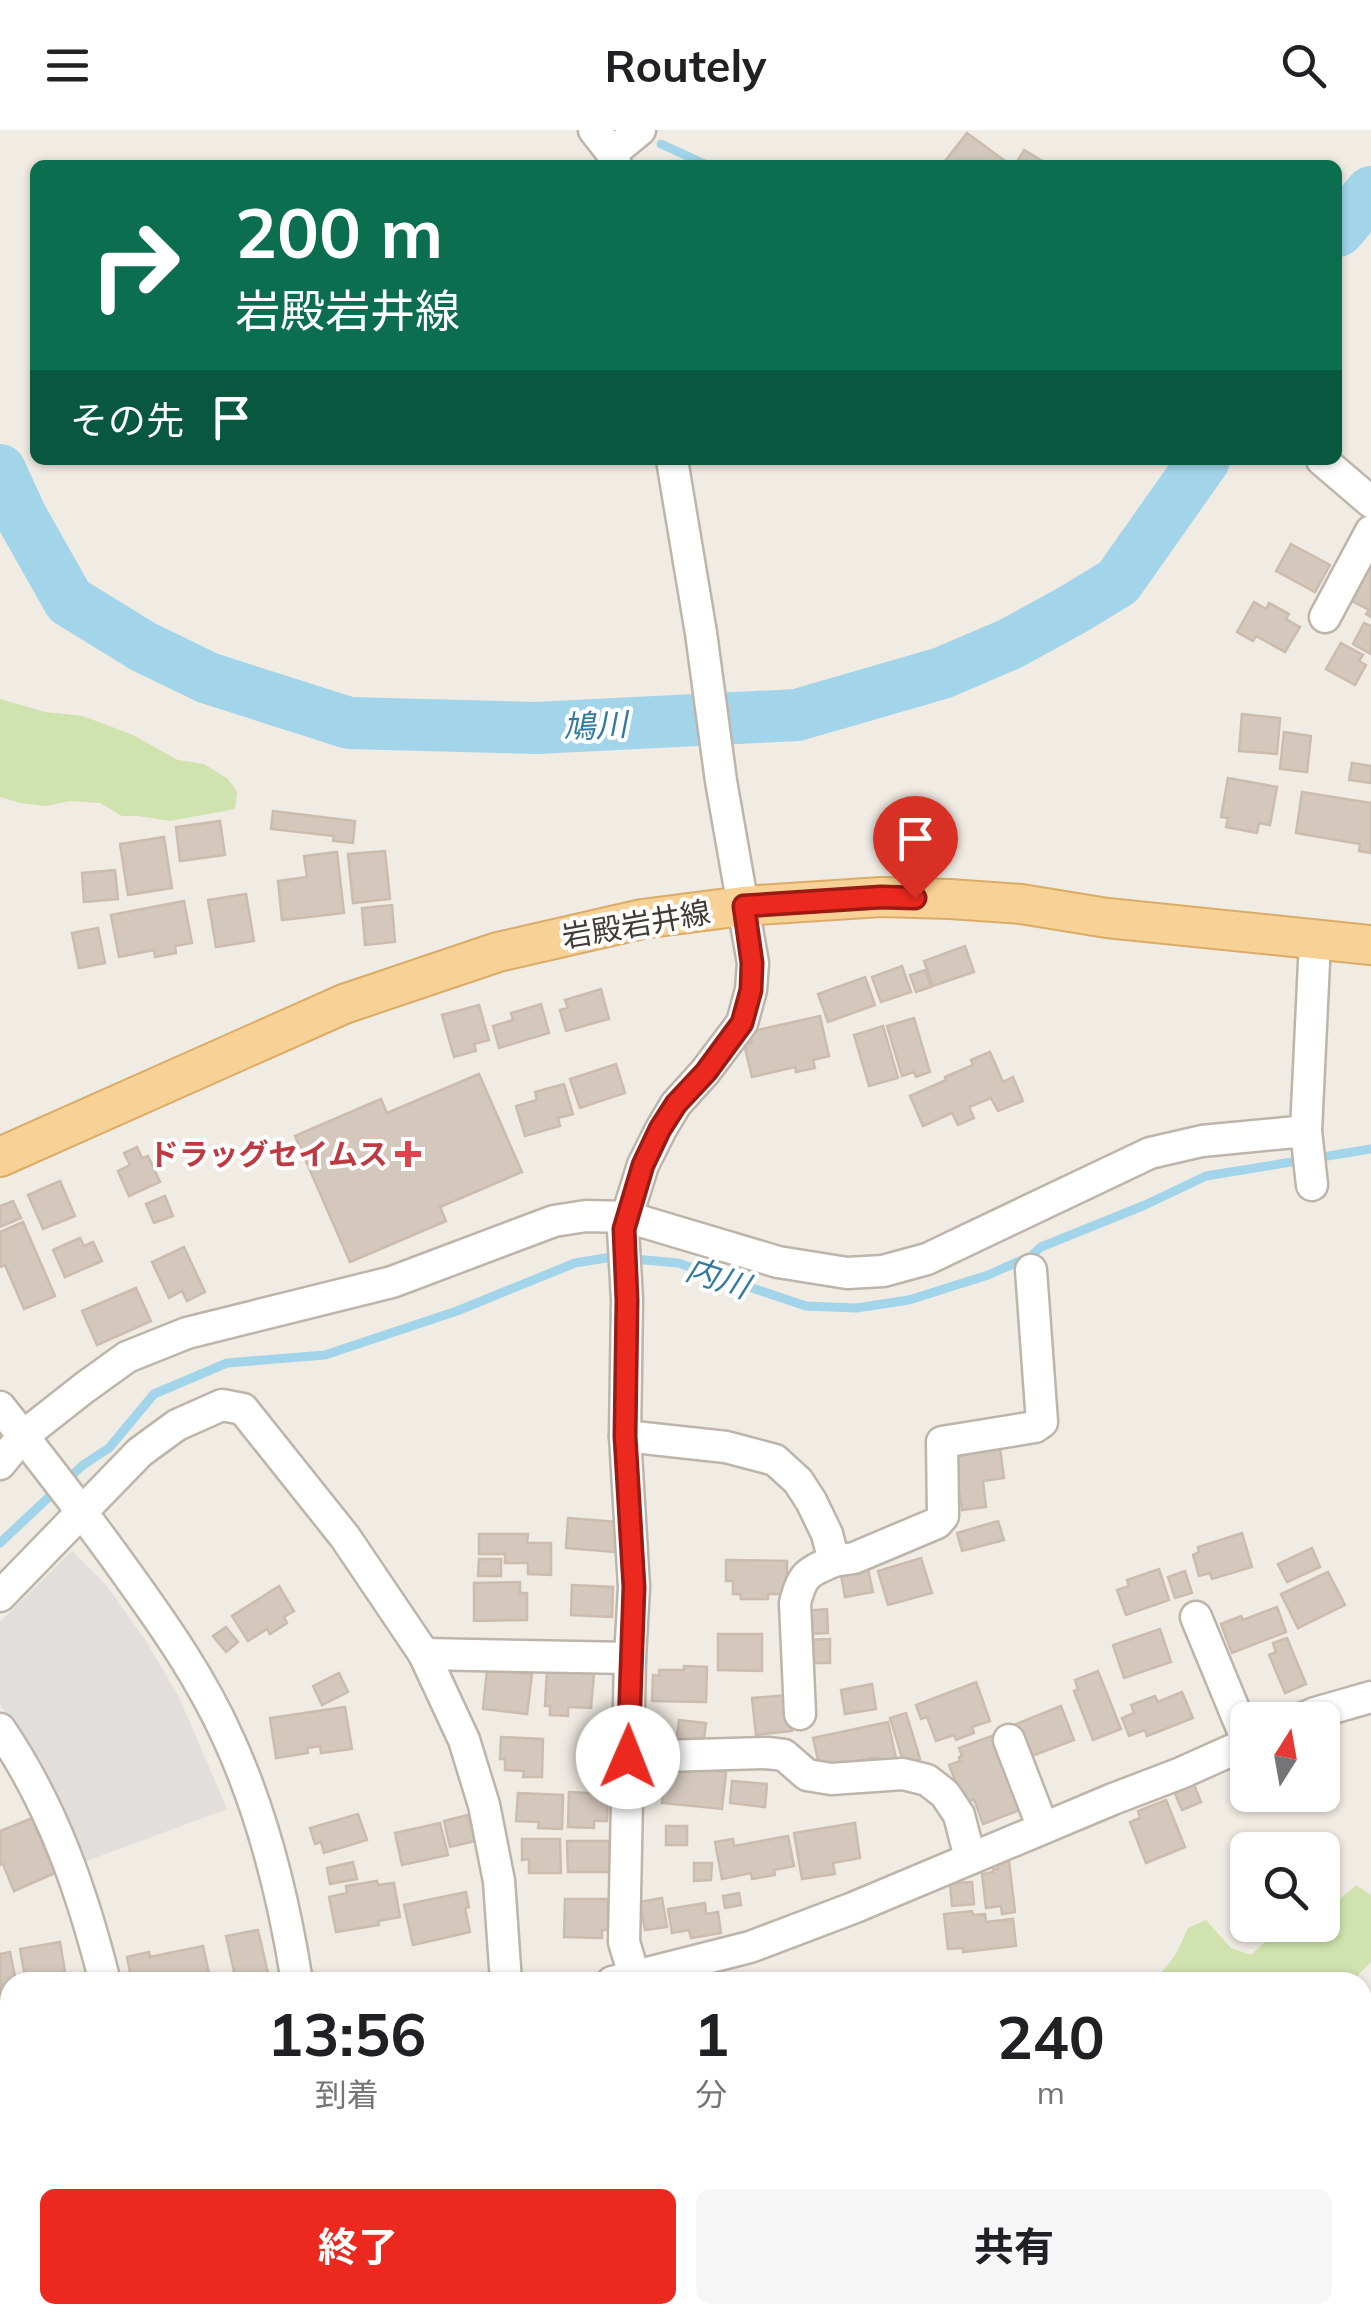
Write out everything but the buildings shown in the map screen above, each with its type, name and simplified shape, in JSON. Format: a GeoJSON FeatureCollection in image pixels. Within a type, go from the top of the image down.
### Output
{"type":"FeatureCollection","features":[{"type":"Feature","properties":{"kind":"main road","name":"岩殿岩井線"},"geometry":{"type":"LineString","coordinates":[[0,1158],[344,1004],[498,952],[642,919],[744,906],[881,897],[950,898],[1371,946]]}},
{"type":"Feature","properties":{"kind":"street"},"geometry":{"type":"LineString","coordinates":[[607,150],[640,130]]}},
{"type":"Feature","properties":{"kind":"street"},"geometry":{"type":"LineString","coordinates":[[627,1972],[624,1942],[634,1587],[625,1436],[626,1223],[643,1165],[660,1129],[742,1023],[751,990],[752,963],[673,465]]}},
{"type":"Feature","properties":{"kind":"street"},"geometry":{"type":"LineString","coordinates":[[1328,465],[1371,502]]}},
{"type":"Feature","properties":{"kind":"street"},"geometry":{"type":"LineString","coordinates":[[1326,617],[1371,531]]}},
{"type":"Feature","properties":{"kind":"street"},"geometry":{"type":"LineString","coordinates":[[1312,1185],[1306,1131],[1315,941]]}},
{"type":"Feature","properties":{"kind":"street"},"geometry":{"type":"LineString","coordinates":[[0,1464],[23,1436],[128,1357],[187,1333],[392,1282],[554,1221],[586,1216],[778,1262],[846,1273],[884,1271],[927,1258],[1150,1153],[1202,1141],[1306,1131]]}},
{"type":"Feature","properties":{"kind":"street"},"geometry":{"type":"LineString","coordinates":[[800,1714],[796,1603],[799,1587],[810,1571],[854,1558],[936,1524],[943,1516],[942,1442],[1035,1427],[1042,1422],[1031,1270]]}},
{"type":"Feature","properties":{"kind":"street"},"geometry":{"type":"LineString","coordinates":[[0,1596],[140,1452],[177,1425],[222,1405],[243,1409],[345,1537],[424,1654],[464,1740],[484,1805],[499,1881],[505,1972]]}},
{"type":"Feature","properties":{"kind":"street"},"geometry":{"type":"LineString","coordinates":[[0,1407],[178,1644],[229,1740],[264,1830],[295,1972]]}},
{"type":"Feature","properties":{"kind":"street"},"geometry":{"type":"LineString","coordinates":[[625,1436],[726,1447],[775,1460],[798,1480],[811,1502],[834,1561]]}},
{"type":"Feature","properties":{"kind":"street"},"geometry":{"type":"LineString","coordinates":[[1196,1617],[1231,1702]]}},
{"type":"Feature","properties":{"kind":"street"},"geometry":{"type":"LineString","coordinates":[[424,1654],[630,1658]]}},
{"type":"Feature","properties":{"kind":"street"},"geometry":{"type":"LineString","coordinates":[[1340,1706],[1371,1698]]}},
{"type":"Feature","properties":{"kind":"street"},"geometry":{"type":"LineString","coordinates":[[0,1728],[43,1800],[67,1853],[102,1972]]}},
{"type":"Feature","properties":{"kind":"street"},"geometry":{"type":"LineString","coordinates":[[1008,1740],[1044,1828]]}},
{"type":"Feature","properties":{"kind":"street"},"geometry":{"type":"LineString","coordinates":[[658,1972],[750,1947],[853,1908],[1230,1750]]}},
{"type":"Feature","properties":{"kind":"street"},"geometry":{"type":"LineString","coordinates":[[628,1757],[768,1753],[784,1755],[806,1775],[831,1779],[903,1774],[927,1780],[945,1794],[958,1815],[970,1858]]}},
{"type":"Feature","properties":{"kind":"green space"},"geometry":{"type":"Polygon","coordinates":[[[0,699],[45,712],[83,716],[133,735],[178,760],[204,764],[228,779],[237,792],[235,809],[170,821],[122,816],[100,803],[71,801],[46,806],[0,797],[0,699]]]}},
{"type":"Feature","properties":{"kind":"green space"},"geometry":{"type":"Polygon","coordinates":[[[1356,1885],[1371,1895],[1371,1962],[1361,1972],[1162,1972],[1188,1928],[1206,1920],[1231,1948],[1251,1955],[1265,1942],[1340,1942],[1340,1899],[1356,1885]]]}},
{"type":"Feature","properties":{"kind":"shaded area"},"geometry":{"type":"Polygon","coordinates":[[[72,1551],[106,1585],[144,1638],[179,1697],[227,1809],[84,1862],[35,1757],[0,1704],[0,1622],[72,1551]]]}},
{"type":"Feature","properties":{"kind":"waterway"},"geometry":{"type":"LineString","coordinates":[[661,144],[696,160]]}},
{"type":"Feature","properties":{"kind":"waterway","name":"鳩川"},"geometry":{"type":"LineString","coordinates":[[1342,226],[1371,192]]}},
{"type":"Feature","properties":{"kind":"waterway","name":"鳩川"},"geometry":{"type":"LineString","coordinates":[[0,470],[69,601],[144,647],[208,678],[349,723],[536,728],[797,715],[942,673],[1010,644],[1118,582],[1200,465]]}},
{"type":"Feature","properties":{"kind":"waterway","name":"内川"},"geometry":{"type":"LineString","coordinates":[[0,1543],[83,1465],[109,1448],[154,1394],[227,1363],[325,1355],[457,1311],[575,1263],[612,1257],[678,1263],[806,1306],[856,1308],[909,1300],[988,1275],[1031,1256],[1041,1247],[1206,1176],[1371,1149]]}},
{"type":"Feature","properties":{"kind":"place","name":"ドラッグセイムス"},"geometry":{"type":"Point","coordinates":[408,1154]}},
{"type":"Feature","properties":{"kind":"route"},"geometry":{"type":"LineString","coordinates":[[628,1757],[634,1587],[625,1436],[624,1229],[643,1165],[676,1104],[706,1072],[742,1023],[751,990],[752,963],[744,906],[915,898]]}}]}
